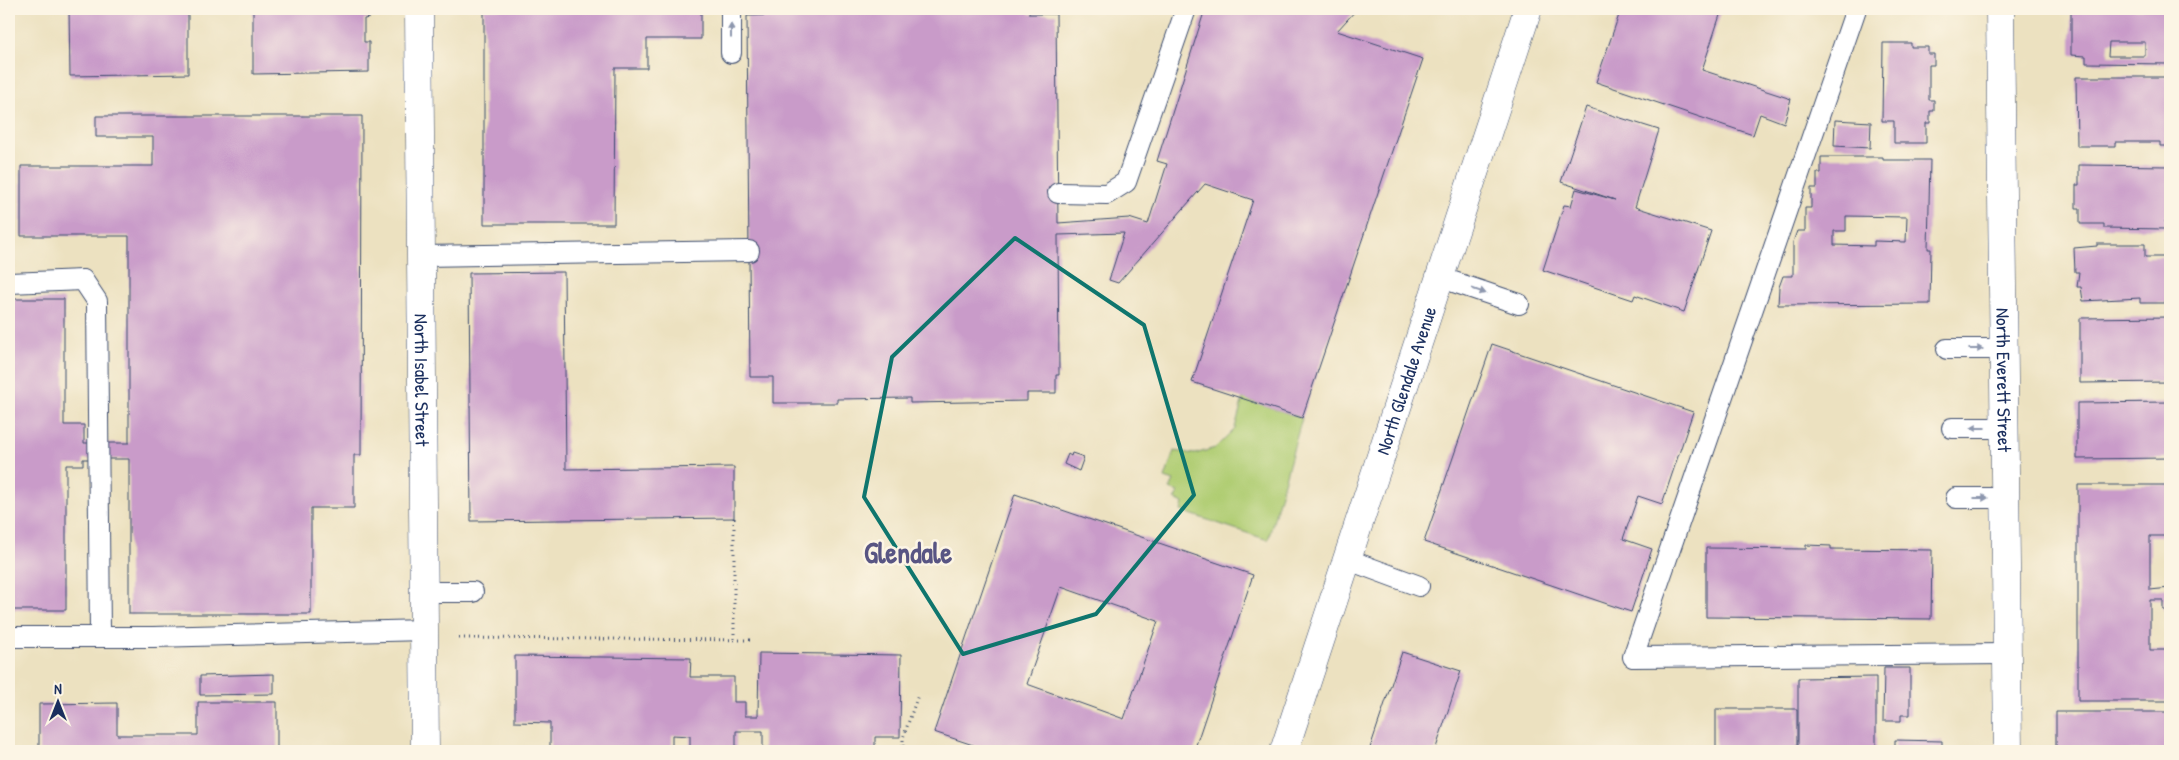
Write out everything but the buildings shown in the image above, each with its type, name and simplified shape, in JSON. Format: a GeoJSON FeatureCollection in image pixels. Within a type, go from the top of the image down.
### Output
{"type":"FeatureCollection","features":[{"type":"Feature","properties":{"kind":"street","name":"North Isabel Street"},"geometry":{"type":"LineString","coordinates":[[419,9],[425,751]]}},
{"type":"Feature","properties":{"kind":"street","name":"North Glendale Avenue"},"geometry":{"type":"LineString","coordinates":[[1284,751],[1528,9]]}},
{"type":"Feature","properties":{"kind":"street","name":"North Everett Street"},"geometry":{"type":"LineString","coordinates":[[2000,9],[2008,751]]}},
{"type":"Feature","properties":{"kind":"lane"},"geometry":{"type":"LineString","coordinates":[[731,9],[731,53]]}},
{"type":"Feature","properties":{"kind":"lane"},"geometry":{"type":"LineString","coordinates":[[1058,193],[1108,194],[1126,182],[1186,9]]}},
{"type":"Feature","properties":{"kind":"lane"},"geometry":{"type":"LineString","coordinates":[[1856,9],[1633,657],[2007,654]]}},
{"type":"Feature","properties":{"kind":"lane"},"geometry":{"type":"LineString","coordinates":[[422,256],[749,251]]}},
{"type":"Feature","properties":{"kind":"lane"},"geometry":{"type":"LineString","coordinates":[[1440,277],[1519,304]]}},
{"type":"Feature","properties":{"kind":"lane"},"geometry":{"type":"LineString","coordinates":[[9,283],[83,280],[97,301],[100,635]]}},
{"type":"Feature","properties":{"kind":"lane"},"geometry":{"type":"LineString","coordinates":[[1947,349],[2004,349]]}},
{"type":"Feature","properties":{"kind":"lane"},"geometry":{"type":"LineString","coordinates":[[1952,428],[2004,428]]}},
{"type":"Feature","properties":{"kind":"lane"},"geometry":{"type":"LineString","coordinates":[[1956,498],[2005,498]]}},
{"type":"Feature","properties":{"kind":"lane"},"geometry":{"type":"LineString","coordinates":[[1346,559],[1419,586]]}},
{"type":"Feature","properties":{"kind":"lane"},"geometry":{"type":"LineString","coordinates":[[424,592],[473,592]]}},
{"type":"Feature","properties":{"kind":"lane"},"geometry":{"type":"LineString","coordinates":[[9,638],[424,630]]}},
{"type":"Feature","properties":{"kind":"path"},"geometry":{"type":"LineString","coordinates":[[734,518],[734,640]]}},
{"type":"Feature","properties":{"kind":"path"},"geometry":{"type":"LineString","coordinates":[[459,638],[754,640]]}},
{"type":"Feature","properties":{"kind":"path"},"geometry":{"type":"LineString","coordinates":[[915,751],[903,750],[903,738],[918,695]]}},
{"type":"Feature","properties":{"kind":"highlighted area"},"geometry":{"type":"Polygon","coordinates":[[[1015,238],[1144,325],[1194,495],[1096,614],[963,654],[864,497],[892,357],[1015,238]]]}},
{"type":"Feature","properties":{"kind":"green space"},"geometry":{"type":"Polygon","coordinates":[[[1243,398],[1302,418],[1268,540],[1181,511],[1183,503],[1175,499],[1178,492],[1170,489],[1174,481],[1165,478],[1174,451],[1195,454],[1215,448],[1235,428],[1243,398]]]}},
{"type":"Feature","properties":{"kind":"district","name":"Glendale"},"geometry":{"type":"Point","coordinates":[908,553]}}]}
